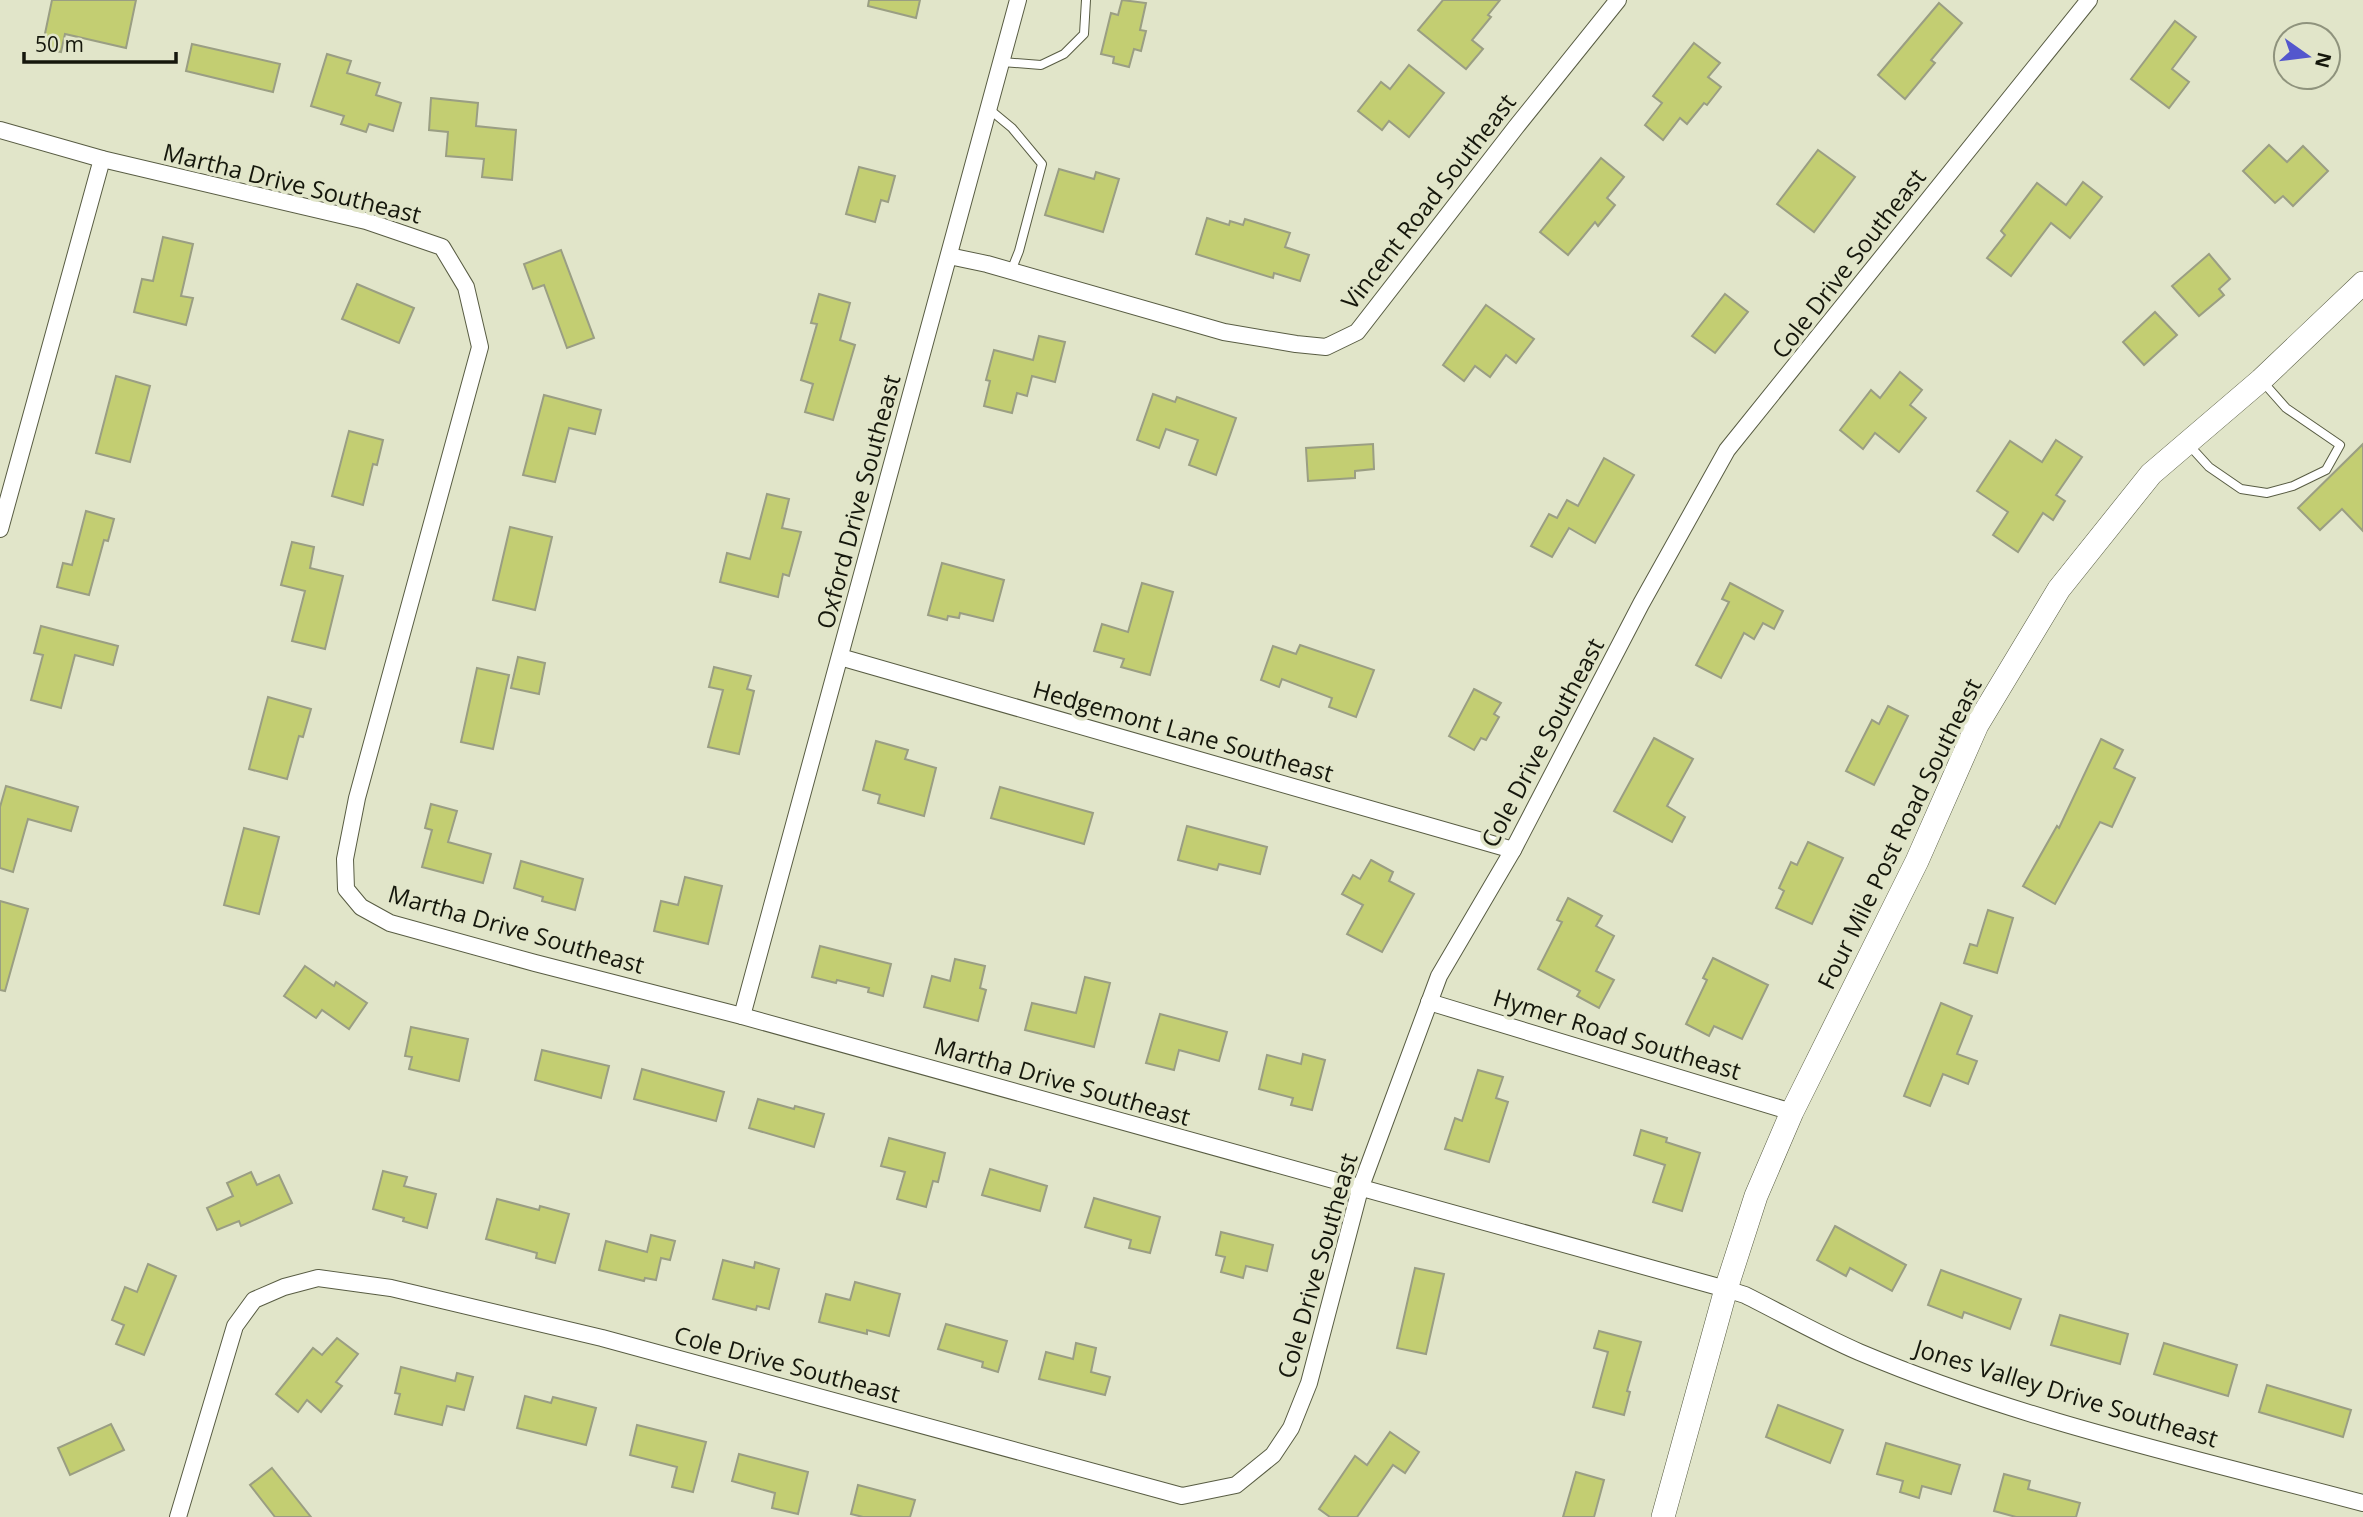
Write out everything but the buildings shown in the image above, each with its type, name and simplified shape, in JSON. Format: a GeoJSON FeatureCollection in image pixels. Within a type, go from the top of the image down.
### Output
{"type":"FeatureCollection","features":[{"type":"Feature","properties":{"kind":"main road","name":"Four Mile Post Road Southeast"},"geometry":{"type":"LineString","coordinates":[[1663,1517],[1726,1289],[1756,1196],[1792,1112],[1917,861],[1977,725],[2059,589],[2151,474],[2261,380],[2363,283]]}},
{"type":"Feature","properties":{"kind":"street","name":"Oxford Drive Southeast"},"geometry":{"type":"LineString","coordinates":[[742,1016],[1018,0]]}},
{"type":"Feature","properties":{"kind":"street","name":"Vincent Road Southeast"},"geometry":{"type":"LineString","coordinates":[[949,256],[1224,332],[1326,347],[1357,332],[1618,0]]}},
{"type":"Feature","properties":{"kind":"street","name":"Cole Drive Southeast"},"geometry":{"type":"LineString","coordinates":[[178,1517],[235,1326],[254,1300],[284,1287],[318,1278],[391,1288],[602,1338],[1182,1496],[1236,1485],[1273,1455],[1295,1417],[1309,1383],[1360,1189],[1439,976],[1513,850],[1641,604],[1727,450],[2089,0]]}},
{"type":"Feature","properties":{"kind":"street","name":"Martha Drive Southeast"},"geometry":{"type":"LineString","coordinates":[[0,130],[102,159],[366,221],[442,247],[466,287],[480,347],[357,798],[345,859],[346,889],[361,907],[390,923],[742,1016],[1726,1289]]}},
{"type":"Feature","properties":{"kind":"street"},"geometry":{"type":"LineString","coordinates":[[0,529],[102,159]]}},
{"type":"Feature","properties":{"kind":"street","name":"Hedgemont Lane Southeast"},"geometry":{"type":"LineString","coordinates":[[840,657],[1513,850]]}},
{"type":"Feature","properties":{"kind":"street","name":"Hymer Road Southeast"},"geometry":{"type":"LineString","coordinates":[[1429,1002],[1792,1112]]}},
{"type":"Feature","properties":{"kind":"street","name":"Jones Valley Drive Southeast"},"geometry":{"type":"LineString","coordinates":[[1726,1289],[1745,1295],[1858,1351],[1973,1395],[2363,1503]]}},
{"type":"Feature","properties":{"kind":"lane"},"geometry":{"type":"LineString","coordinates":[[1002,62],[1041,65],[1064,54],[1084,34],[1086,0]]}},
{"type":"Feature","properties":{"kind":"lane"},"geometry":{"type":"LineString","coordinates":[[989,109],[1012,128],[1042,164],[1019,251],[1011,271]]}},
{"type":"Feature","properties":{"kind":"lane"},"geometry":{"type":"LineString","coordinates":[[2186,443],[2209,467],[2241,489],[2267,493],[2293,486],[2326,470],[2340,445],[2286,408],[2261,380]]}}]}
